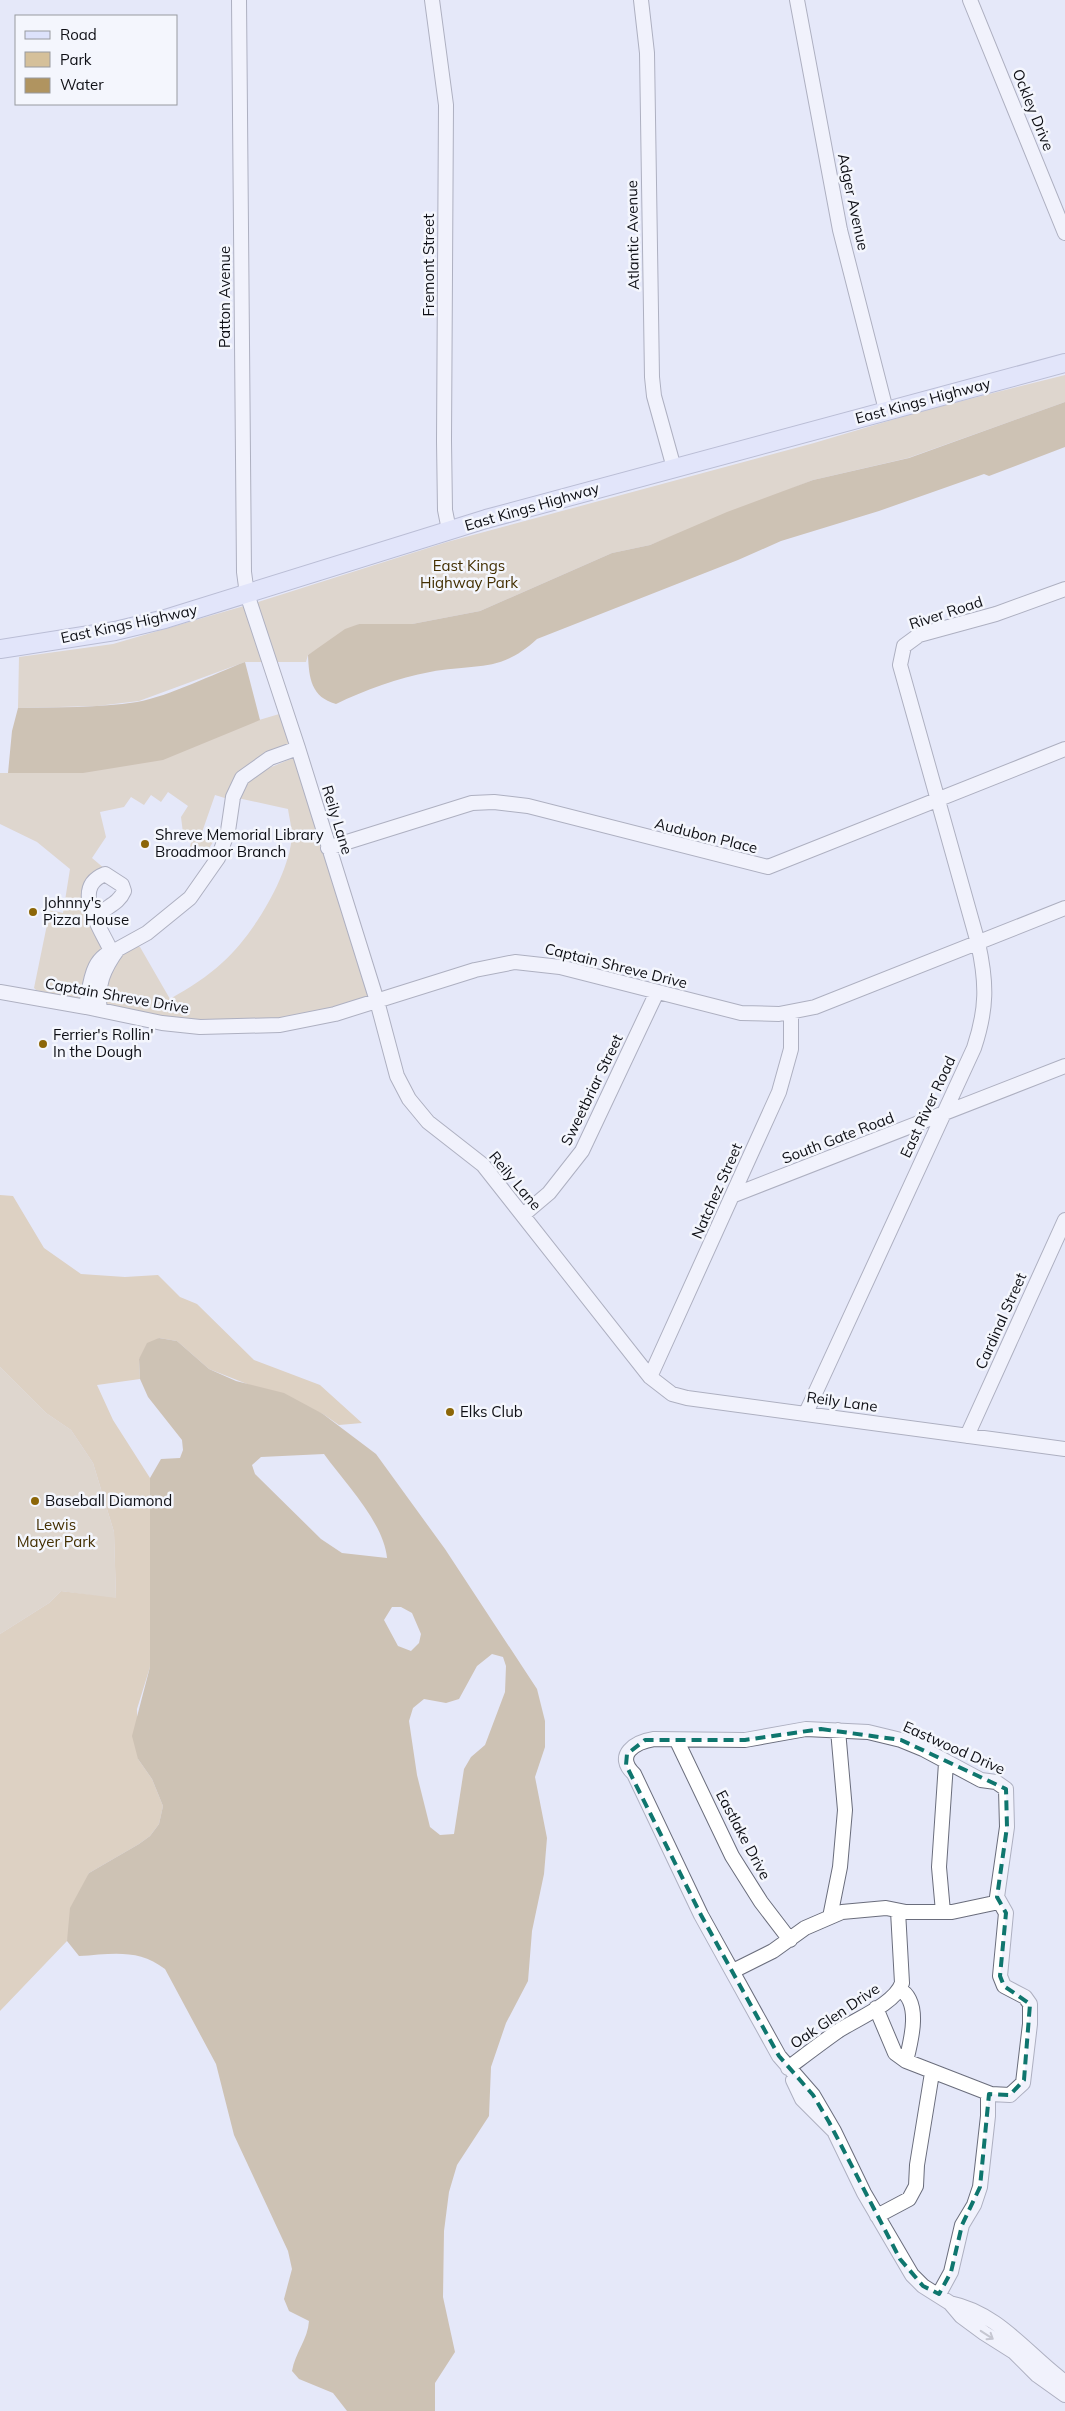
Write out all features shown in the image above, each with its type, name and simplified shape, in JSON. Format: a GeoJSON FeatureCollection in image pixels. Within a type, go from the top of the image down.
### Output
{"type":"FeatureCollection","features":[{"type":"Feature","properties":{"kind":"main road","name":"East Kings Highway"},"geometry":{"type":"LineString","coordinates":[[0,648],[115,631],[166,619],[449,530],[1065,362]]}},
{"type":"Feature","properties":{"kind":"street","name":"Patton Avenue"},"geometry":{"type":"LineString","coordinates":[[239,0],[242,472],[244,572],[248,594]]}},
{"type":"Feature","properties":{"kind":"street","name":"Fremont Street"},"geometry":{"type":"LineString","coordinates":[[432,0],[446,105],[444,441],[445,510],[449,530]]}},
{"type":"Feature","properties":{"kind":"street","name":"Atlantic Avenue"},"geometry":{"type":"LineString","coordinates":[[641,0],[647,53],[652,377],[654,396],[674,468]]}},
{"type":"Feature","properties":{"kind":"street","name":"Adger Avenue"},"geometry":{"type":"LineString","coordinates":[[797,0],[840,230],[886,410]]}},
{"type":"Feature","properties":{"kind":"street","name":"Ockley Drive"},"geometry":{"type":"LineString","coordinates":[[970,0],[1065,232]]}},
{"type":"Feature","properties":{"kind":"street","name":"River Road"},"geometry":{"type":"LineString","coordinates":[[937,800],[900,665],[904,646],[919,635],[996,614],[1065,589]]}},
{"type":"Feature","properties":{"kind":"street","name":"Reily Lane"},"geometry":{"type":"LineString","coordinates":[[248,594],[377,1001],[392,1064],[409,1099],[428,1122],[483,1165],[650,1377],[672,1394],[687,1398],[1065,1449]]}},
{"type":"Feature","properties":{"kind":"street","name":"Audubon Place"},"geometry":{"type":"LineString","coordinates":[[328,848],[442,811],[472,803],[494,802],[528,806],[768,867],[1065,749]]}},
{"type":"Feature","properties":{"kind":"street"},"geometry":{"type":"LineString","coordinates":[[93,1008],[106,965],[115,950],[147,934],[190,898],[218,858],[228,831],[233,797],[242,778],[255,770],[259,764],[270,758],[299,751]]}},
{"type":"Feature","properties":{"kind":"street","name":"East River Road"},"geometry":{"type":"LineString","coordinates":[[806,1413],[974,1048],[982,1025],[986,979],[978,943],[937,800]]}},
{"type":"Feature","properties":{"kind":"street","name":"Captain Shreve Drive"},"geometry":{"type":"LineString","coordinates":[[0,992],[93,1008],[162,1023],[236,1027],[288,1024],[335,1014],[475,970],[515,962],[538,963],[560,967],[742,1013],[791,1013],[815,1007],[1065,908]]}},
{"type":"Feature","properties":{"kind":"street"},"geometry":{"type":"LineString","coordinates":[[96,917],[115,950]]}},
{"type":"Feature","properties":{"kind":"street","name":"Sweetbriar Street"},"geometry":{"type":"LineString","coordinates":[[523,1215],[549,1193],[582,1151],[657,992]]}},
{"type":"Feature","properties":{"kind":"street","name":"Natchez Street"},"geometry":{"type":"LineString","coordinates":[[650,1377],[734,1195],[786,1074],[791,1049],[791,1013]]}},
{"type":"Feature","properties":{"kind":"street","name":"South Gate Road"},"geometry":{"type":"LineString","coordinates":[[734,1195],[1065,1066]]}},
{"type":"Feature","properties":{"kind":"street","name":"Cardinal Street"},"geometry":{"type":"LineString","coordinates":[[967,1436],[1065,1220]]}},
{"type":"Feature","properties":{"kind":"street","name":"Eastwood Drive"},"geometry":{"type":"LineString","coordinates":[[906,2061],[932,2073],[988,2093],[1010,2095],[1023,2083],[1030,2024],[1028,2001],[1007,1989],[1000,1976],[1006,1912],[997,1897],[1007,1827],[1006,1789],[996,1782],[981,1780],[946,1763],[923,1749],[901,1740],[868,1732],[806,1729],[745,1740],[644,1740],[630,1750],[626,1762],[634,1774],[701,1915],[788,2068],[802,2099],[834,2131],[877,2216],[912,2275],[923,2286],[939,2294],[961,2316],[990,2338],[1008,2347],[1037,2375],[1065,2395]]}},
{"type":"Feature","properties":{"kind":"street"},"geometry":{"type":"LineString","coordinates":[[830,1917],[840,1867],[845,1810],[838,1730]]}},
{"type":"Feature","properties":{"kind":"street","name":"Eastlake Drive"},"geometry":{"type":"LineString","coordinates":[[677,1740],[732,1856],[748,1883],[790,1940]]}},
{"type":"Feature","properties":{"kind":"street"},"geometry":{"type":"LineString","coordinates":[[943,1912],[939,1867],[946,1763]]}},
{"type":"Feature","properties":{"kind":"street"},"geometry":{"type":"LineString","coordinates":[[733,1970],[753,1962],[790,1940],[805,1928],[830,1917],[854,1910],[886,1908],[898,1911],[943,1912],[970,1910],[999,1902]]}},
{"type":"Feature","properties":{"kind":"street"},"geometry":{"type":"LineString","coordinates":[[876,2008],[895,2053],[906,2061],[912,2024],[912,2007],[906,1996],[899,1989],[902,1983],[898,1911]]}},
{"type":"Feature","properties":{"kind":"street","name":"Oak Glen Drive"},"geometry":{"type":"LineString","coordinates":[[788,2068],[838,2031],[876,2008],[899,1989]]}},
{"type":"Feature","properties":{"kind":"street"},"geometry":{"type":"LineString","coordinates":[[877,2216],[909,2199],[916,2186],[917,2165],[932,2073]]}},
{"type":"Feature","properties":{"kind":"street"},"geometry":{"type":"LineString","coordinates":[[939,2294],[950,2272],[962,2225],[974,2206],[980,2187],[988,2116],[988,2093]]}},
{"type":"Feature","properties":{"kind":"street","name":"Eastwood Drive"},"geometry":{"type":"LineString","coordinates":[[950,2303],[969,2306],[1000,2326],[1065,2382]]}},
{"type":"Feature","properties":{"kind":"highlighted area"},"geometry":{"type":"Polygon","coordinates":[[[821,1729],[901,1740],[1006,1789],[1007,1827],[997,1897],[1006,1913],[1000,1976],[1004,1986],[1030,2004],[1024,2080],[1010,2095],[989,2094],[980,2187],[962,2225],[951,2272],[939,2294],[923,2286],[900,2259],[813,2095],[779,2056],[701,1915],[626,1765],[627,1754],[645,1740],[745,1740],[821,1729]]]}},
{"type":"Feature","properties":{"kind":"green space","name":"East Kings Highway Park"},"geometry":{"type":"Polygon","coordinates":[[[1065,375],[1065,402],[908,458],[813,480],[650,545],[612,553],[480,611],[412,624],[359,624],[308,655],[306,662],[245,662],[139,701],[97,706],[18,708],[19,657],[113,644],[258,602],[447,542],[814,443],[922,411],[1065,375]]]}},
{"type":"Feature","properties":{"kind":"green space"},"geometry":{"type":"Polygon","coordinates":[[[286,712],[298,748],[262,771],[300,755],[377,1001],[280,1025],[134,1018],[102,1001],[99,989],[131,942],[140,947],[170,999],[204,977],[223,962],[246,937],[268,904],[284,869],[292,836],[288,809],[215,795],[200,838],[213,842],[208,850],[199,854],[189,850],[192,839],[183,833],[181,817],[188,806],[168,792],[161,802],[151,795],[144,805],[131,797],[124,807],[100,812],[106,837],[92,858],[105,869],[88,893],[111,951],[88,998],[80,1000],[36,990],[34,988],[50,910],[63,913],[70,869],[37,842],[0,824],[0,773],[79,773],[286,712]]]}},
{"type":"Feature","properties":{"kind":"green space","name":"Lewis Mayer Park"},"geometry":{"type":"Polygon","coordinates":[[[0,1367],[46,1413],[71,1430],[93,1463],[114,1532],[116,1599],[61,1591],[49,1603],[0,1634],[0,1367]]]}},
{"type":"Feature","properties":{"kind":"shaded area"},"geometry":{"type":"Polygon","coordinates":[[[0,1195],[13,1196],[44,1248],[81,1274],[125,1277],[158,1275],[180,1297],[197,1304],[254,1360],[320,1385],[362,1423],[339,1425],[323,1414],[209,1369],[177,1341],[159,1338],[139,1359],[140,1379],[97,1385],[113,1420],[150,1478],[150,1667],[137,1709],[138,1759],[152,1779],[163,1806],[159,1824],[150,1836],[89,1873],[67,1941],[0,2011],[0,1634],[49,1603],[61,1591],[116,1598],[114,1532],[93,1463],[71,1430],[46,1413],[0,1367],[0,1195]]]}},
{"type":"Feature","properties":{"kind":"water"},"geometry":{"type":"Polygon","coordinates":[[[1065,402],[1065,447],[989,476],[984,474],[879,511],[781,541],[738,560],[537,639],[511,658],[486,665],[446,669],[394,681],[336,704],[321,697],[313,686],[309,671],[308,655],[345,629],[359,624],[412,624],[480,611],[612,553],[650,545],[727,512],[813,480],[909,458],[1065,402]]]}},
{"type":"Feature","properties":{"kind":"water"},"geometry":{"type":"Polygon","coordinates":[[[245,662],[260,720],[163,760],[83,773],[8,773],[12,731],[18,708],[93,706],[137,702],[177,690],[245,662]]]}},
{"type":"Feature","properties":{"kind":"water"},"geometry":{"type":"Polygon","coordinates":[[[159,1338],[177,1341],[209,1369],[236,1381],[284,1393],[323,1414],[376,1454],[445,1549],[537,1689],[545,1721],[545,1747],[535,1777],[547,1838],[544,1874],[532,1931],[528,1981],[506,2023],[491,2067],[489,2116],[457,2165],[449,2192],[444,2231],[443,2297],[455,2352],[435,2383],[435,2411],[347,2411],[333,2393],[299,2379],[292,2371],[309,2321],[289,2311],[284,2299],[292,2269],[288,2251],[234,2135],[216,2064],[165,1969],[155,1962],[134,1955],[79,1956],[67,1941],[70,1908],[89,1873],[150,1836],[159,1824],[163,1806],[152,1779],[138,1759],[132,1736],[150,1667],[150,1478],[161,1459],[180,1458],[183,1450],[182,1440],[148,1397],[140,1379],[139,1359],[147,1343],[159,1338]],[[324,1454],[261,1457],[252,1465],[255,1474],[321,1539],[342,1553],[387,1558],[379,1531],[371,1517],[324,1454]],[[392,1607],[384,1620],[398,1646],[411,1651],[419,1643],[421,1634],[412,1613],[401,1607],[392,1607]],[[492,1654],[477,1666],[459,1699],[446,1703],[424,1699],[413,1708],[409,1721],[417,1775],[430,1827],[440,1835],[454,1834],[464,1769],[471,1757],[485,1745],[505,1692],[506,1666],[503,1657],[492,1654]]]}},
{"type":"Feature","properties":{"kind":"place","name":"Shreve Memorial Library Broadmoor Branch"},"geometry":{"type":"Point","coordinates":[145,844]}},
{"type":"Feature","properties":{"kind":"place","name":"Johnny's Pizza House"},"geometry":{"type":"Point","coordinates":[33,912]}},
{"type":"Feature","properties":{"kind":"place","name":"Ferrier's Rollin' In the Dough"},"geometry":{"type":"Point","coordinates":[43,1044]}},
{"type":"Feature","properties":{"kind":"place","name":"Elks Club"},"geometry":{"type":"Point","coordinates":[450,1412]}},
{"type":"Feature","properties":{"kind":"place","name":"Baseball Diamond"},"geometry":{"type":"Point","coordinates":[35,1501]}}]}
